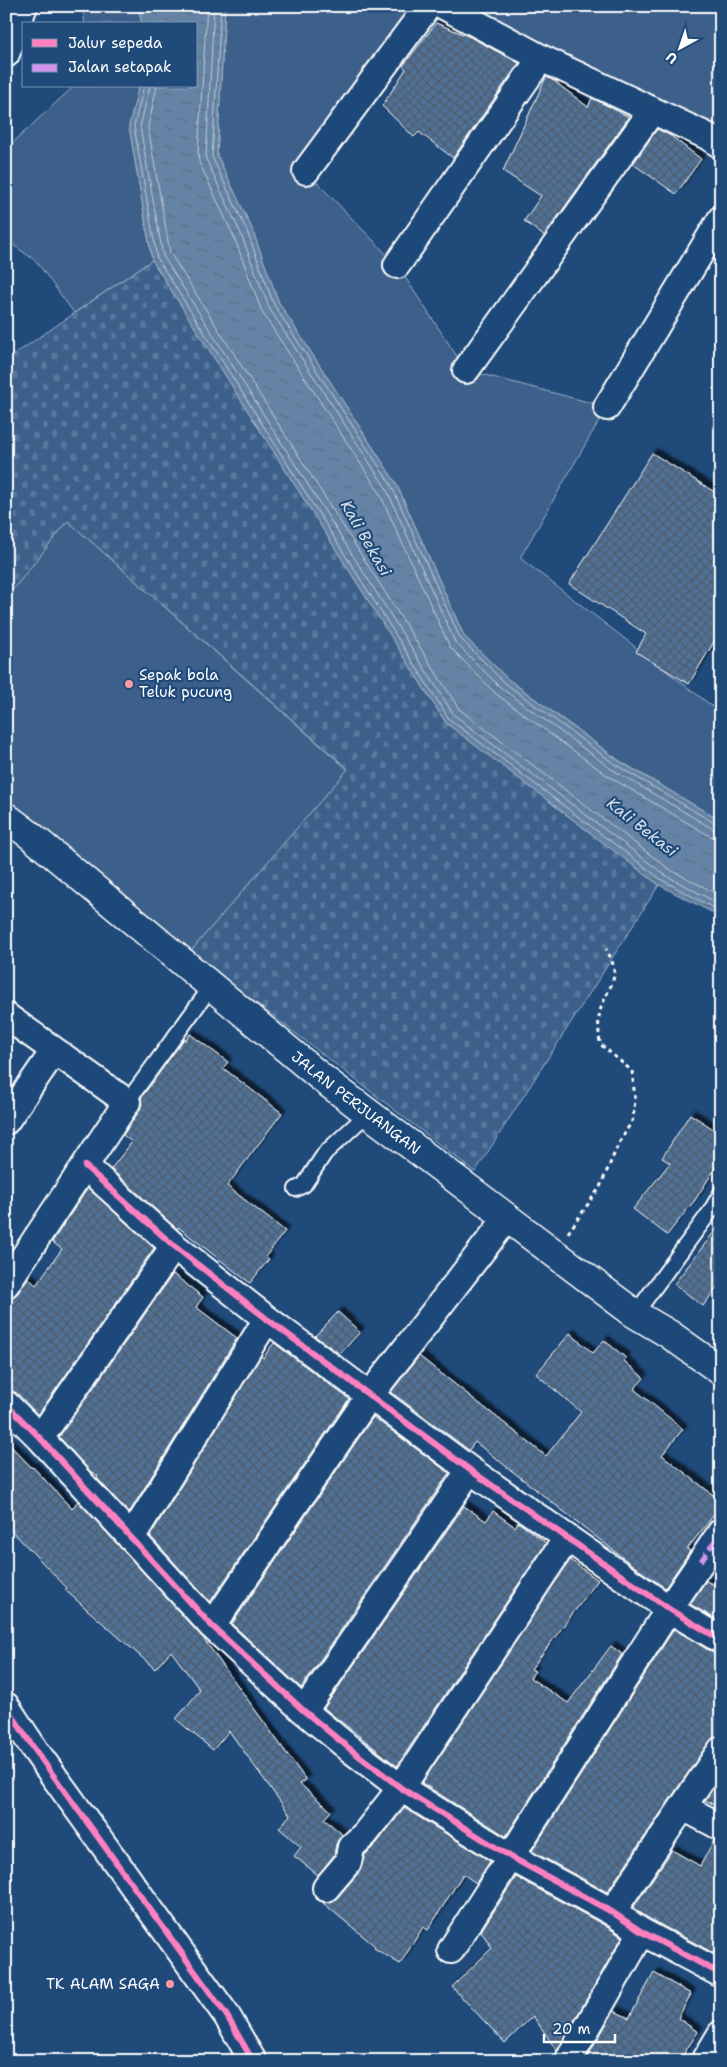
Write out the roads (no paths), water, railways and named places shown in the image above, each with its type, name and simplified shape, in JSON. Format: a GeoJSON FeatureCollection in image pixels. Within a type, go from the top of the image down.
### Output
{"type":"FeatureCollection","features":[{"type":"Feature","properties":{"kind":"main road","name":"JALAN PERJUANGAN"},"geometry":{"type":"LineString","coordinates":[[6,817],[367,1114],[635,1314],[669,1334],[721,1372]]}},
{"type":"Feature","properties":{"kind":"street"},"geometry":{"type":"LineString","coordinates":[[6,54],[24,6]]}},
{"type":"Feature","properties":{"kind":"street"},"geometry":{"type":"LineString","coordinates":[[306,171],[428,6]]}},
{"type":"Feature","properties":{"kind":"street"},"geometry":{"type":"LineString","coordinates":[[444,6],[540,58],[707,136],[721,145]]}},
{"type":"Feature","properties":{"kind":"street"},"geometry":{"type":"LineString","coordinates":[[396,265],[540,58]]}},
{"type":"Feature","properties":{"kind":"street"},"geometry":{"type":"LineString","coordinates":[[466,370],[652,111]]}},
{"type":"Feature","properties":{"kind":"street"},"geometry":{"type":"LineString","coordinates":[[607,407],[721,220]]}},
{"type":"Feature","properties":{"kind":"street"},"geometry":{"type":"LineString","coordinates":[[6,1016],[127,1102],[6,1284]]}},
{"type":"Feature","properties":{"kind":"street"},"geometry":{"type":"LineString","coordinates":[[6,1121],[54,1051]]}},
{"type":"Feature","properties":{"kind":"street"},"geometry":{"type":"LineString","coordinates":[[85,1166],[174,1246],[470,1470],[669,1609],[721,1640]]}},
{"type":"Feature","properties":{"kind":"street"},"geometry":{"type":"LineString","coordinates":[[212,1626],[370,1395],[507,1218]]}},
{"type":"Feature","properties":{"kind":"street"},"geometry":{"type":"LineString","coordinates":[[40,1438],[174,1246]]}},
{"type":"Feature","properties":{"kind":"street"},"geometry":{"type":"LineString","coordinates":[[131,1538],[268,1319]]}},
{"type":"Feature","properties":{"kind":"street"},"geometry":{"type":"LineString","coordinates":[[6,1404],[40,1438],[212,1626],[304,1711],[401,1788],[511,1857],[612,1912],[642,1932],[721,1974]]}},
{"type":"Feature","properties":{"kind":"street"},"geometry":{"type":"LineString","coordinates":[[304,1711],[470,1470]]}},
{"type":"Feature","properties":{"kind":"street"},"geometry":{"type":"LineString","coordinates":[[451,1950],[669,1609],[721,1532]]}},
{"type":"Feature","properties":{"kind":"street"},"geometry":{"type":"LineString","coordinates":[[326,1888],[348,1862],[351,1847],[365,1834],[401,1788],[567,1538]]}},
{"type":"Feature","properties":{"kind":"street"},"geometry":{"type":"LineString","coordinates":[[6,1706],[35,1750],[227,2016],[253,2061]]}},
{"type":"Feature","properties":{"kind":"street"},"geometry":{"type":"LineString","coordinates":[[612,1912],[721,1750]]}},
{"type":"Feature","properties":{"kind":"street"},"geometry":{"type":"LineString","coordinates":[[683,1807],[721,1827]]}},
{"type":"Feature","properties":{"kind":"street"},"geometry":{"type":"LineString","coordinates":[[568,2061],[642,1932]]}},
{"type":"Feature","properties":{"kind":"street"},"geometry":{"type":"LineString","coordinates":[[705,2061],[721,2034]]}},
{"type":"Feature","properties":{"kind":"lane"},"geometry":{"type":"LineString","coordinates":[[127,1102],[212,987]]}},
{"type":"Feature","properties":{"kind":"lane"},"geometry":{"type":"LineString","coordinates":[[296,1189],[304,1185],[325,1153],[367,1114]]}},
{"type":"Feature","properties":{"kind":"lane"},"geometry":{"type":"LineString","coordinates":[[635,1314],[710,1212],[721,1193]]}},
{"type":"Feature","properties":{"kind":"water","name":"Kali Bekasi"},"geometry":{"type":"Polygon","coordinates":[[[138,6],[225,6],[217,155],[252,229],[279,303],[396,483],[464,636],[508,679],[619,761],[721,821],[721,917],[659,885],[446,723],[152,260],[129,126],[138,88],[198,88],[198,22],[142,22],[138,6]]]}},
{"type":"Feature","properties":{"kind":"place","name":"Sepak bola Teluk pucung"},"geometry":{"type":"Point","coordinates":[129,684]}},
{"type":"Feature","properties":{"kind":"place","name":"TK ALAM SAGA"},"geometry":{"type":"Point","coordinates":[170,1984]}}]}
